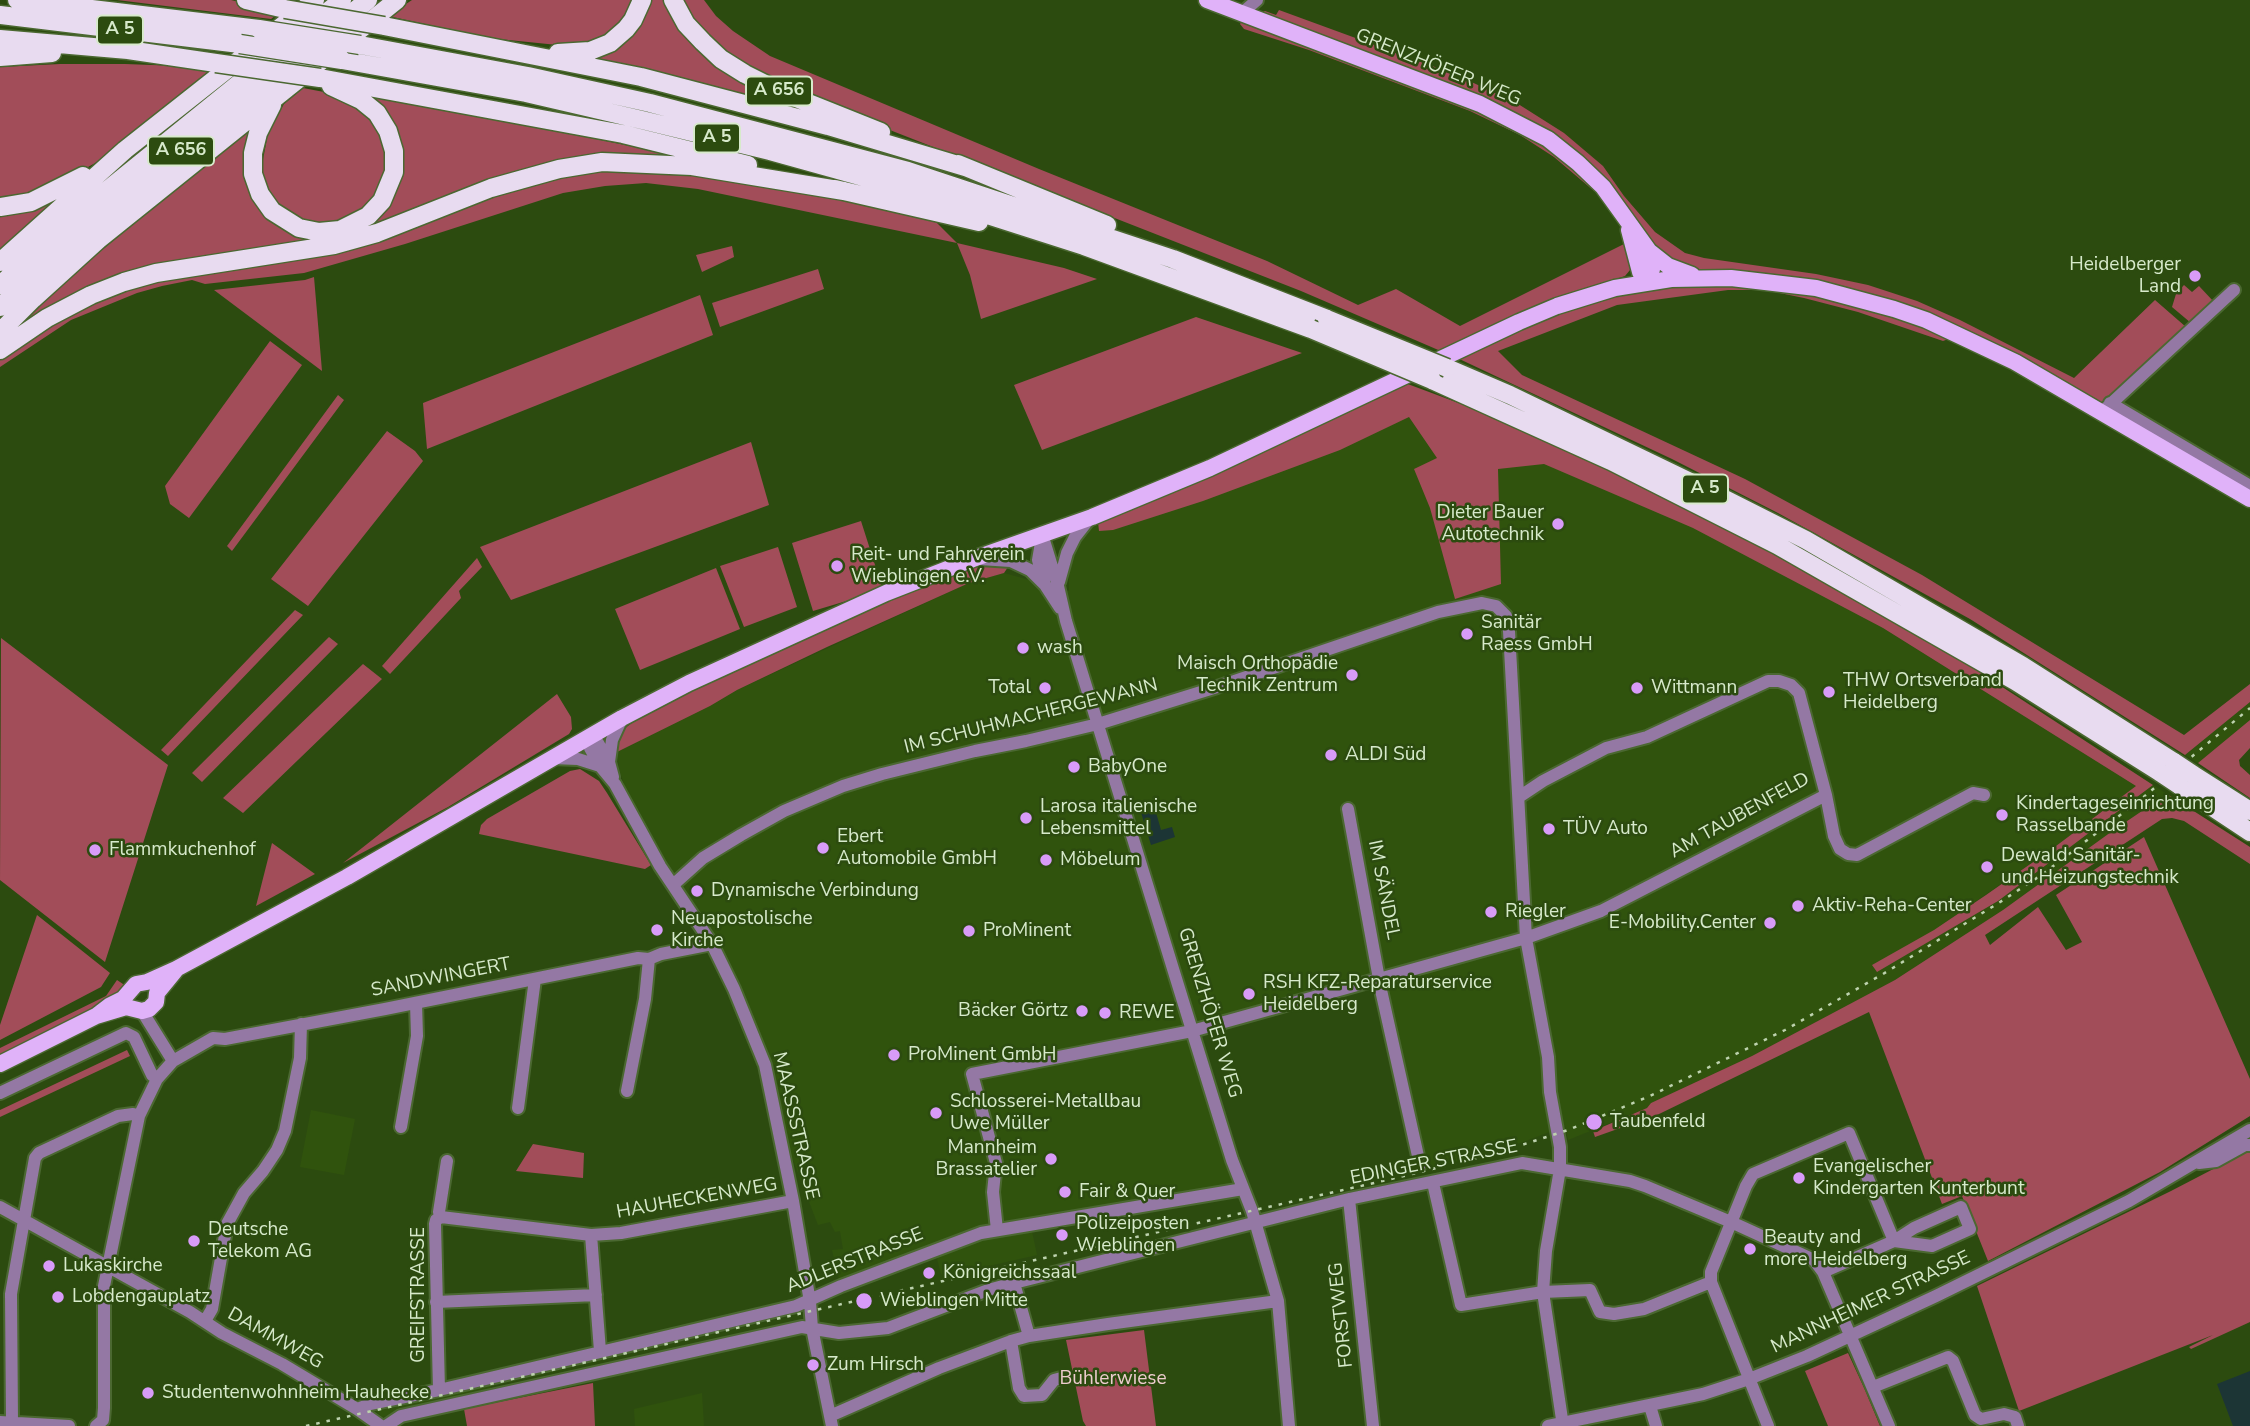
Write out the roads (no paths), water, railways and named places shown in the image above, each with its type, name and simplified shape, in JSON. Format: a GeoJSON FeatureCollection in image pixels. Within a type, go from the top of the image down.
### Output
{"type":"FeatureCollection","features":[{"type":"Feature","properties":{"kind":"highway","name":"A 5"},"geometry":{"type":"LineString","coordinates":[[17,0],[259,29],[360,45],[528,76],[650,103],[908,171],[1173,259],[1327,318],[1510,395],[1806,540],[2023,666],[2185,779],[2250,832]]}},
{"type":"Feature","properties":{"kind":"highway"},"geometry":{"type":"LineString","coordinates":[[246,0],[283,5],[312,4],[384,26],[641,77],[828,127],[968,168],[1106,225],[1173,259]]}},
{"type":"Feature","properties":{"kind":"highway","name":"A 656"},"geometry":{"type":"LineString","coordinates":[[0,285],[95,200],[342,0]]}},
{"type":"Feature","properties":{"kind":"highway","name":"A 656"},"geometry":{"type":"LineString","coordinates":[[0,307],[88,227],[368,0]]}},
{"type":"Feature","properties":{"kind":"highway"},"geometry":{"type":"LineString","coordinates":[[0,332],[98,240],[290,82],[397,0]]}},
{"type":"Feature","properties":{"kind":"highway"},"geometry":{"type":"LineString","coordinates":[[501,49],[569,53],[590,51],[610,43],[626,29],[642,0]]}},
{"type":"Feature","properties":{"kind":"highway","name":"A 656"},"geometry":{"type":"LineString","coordinates":[[673,0],[686,24],[703,42],[721,59],[745,75],[968,168]]}},
{"type":"Feature","properties":{"kind":"highway"},"geometry":{"type":"LineString","coordinates":[[0,262],[125,150],[312,4]]}},
{"type":"Feature","properties":{"kind":"highway","name":"A 5"},"geometry":{"type":"LineString","coordinates":[[0,15],[240,44],[526,93],[745,145],[916,192],[1084,246],[1311,329],[1611,461],[1759,536],[2168,768]]}},
{"type":"Feature","properties":{"kind":"highway"},"geometry":{"type":"LineString","coordinates":[[0,39],[128,50],[216,62],[290,82],[317,80],[339,89],[369,106],[388,131],[394,151],[394,172],[382,201],[368,216],[340,230],[309,230],[289,223],[266,203],[256,184],[252,163],[254,143],[267,113],[290,82]]}},
{"type":"Feature","properties":{"kind":"highway","name":"A 5"},"geometry":{"type":"LineString","coordinates":[[0,57],[34,53],[128,50]]}},
{"type":"Feature","properties":{"kind":"highway","name":"A 5"},"geometry":{"type":"LineString","coordinates":[[317,80],[623,134],[1052,242],[1084,246]]}},
{"type":"Feature","properties":{"kind":"highway"},"geometry":{"type":"LineString","coordinates":[[0,207],[18,206],[48,195],[125,150]]}},
{"type":"Feature","properties":{"kind":"highway","name":"A 5"},"geometry":{"type":"LineString","coordinates":[[0,350],[47,318],[91,295],[124,282],[156,273],[334,245],[377,233],[491,188],[559,169],[602,162],[692,166],[844,191]]}},
{"type":"Feature","properties":{"kind":"highway","name":"A 5"},"geometry":{"type":"LineString","coordinates":[[2185,779],[2250,811]]}},
{"type":"Feature","properties":{"kind":"main road","name":"GRENZHÖFER WEG"},"geometry":{"type":"LineString","coordinates":[[1207,0],[1250,6],[1480,104],[1548,139],[1603,187],[1625,218],[1633,240],[1643,255],[1640,272],[1645,281]]}},
{"type":"Feature","properties":{"kind":"main road"},"geometry":{"type":"LineString","coordinates":[[1615,288],[1630,277],[1643,255],[1701,278]]}},
{"type":"Feature","properties":{"kind":"main road"},"geometry":{"type":"LineString","coordinates":[[4,1062],[96,1016],[144,999],[176,969],[347,877],[622,718],[689,683],[886,593],[1092,517],[1210,468],[1519,322],[1557,306],[1615,288],[1645,281],[1701,278],[1791,284],[1894,309],[1962,336],[2106,407],[2250,499]]}},
{"type":"Feature","properties":{"kind":"street"},"geometry":{"type":"LineString","coordinates":[[2234,290],[2106,407],[2250,486]]}},
{"type":"Feature","properties":{"kind":"street"},"geometry":{"type":"LineString","coordinates":[[1052,586],[1075,537],[1092,517]]}},
{"type":"Feature","properties":{"kind":"street","name":"GRENZHÖFER WEG"},"geometry":{"type":"LineString","coordinates":[[1042,534],[1052,586],[1065,616],[1278,1301],[1289,1426]]}},
{"type":"Feature","properties":{"kind":"street","name":"GRENZHÖFER WEG"},"geometry":{"type":"LineString","coordinates":[[973,559],[1011,561],[1030,570],[1052,586]]}},
{"type":"Feature","properties":{"kind":"street","name":"IM SCHUHMACHERGEWANN"},"geometry":{"type":"LineString","coordinates":[[673,885],[703,858],[741,835],[784,811],[843,786],[940,759],[1098,723],[1217,687],[1438,611],[1482,603],[1496,606],[1506,616],[1509,631],[1518,797]]}},
{"type":"Feature","properties":{"kind":"street","name":"AM TAUBENFELD"},"geometry":{"type":"LineString","coordinates":[[997,1230],[993,1192],[996,1163],[972,1074],[1192,1031],[1526,938],[1601,911],[1826,795],[1799,692],[1791,685],[1768,681],[1647,737],[1606,748],[1518,797]]}},
{"type":"Feature","properties":{"kind":"street"},"geometry":{"type":"LineString","coordinates":[[552,758],[604,764],[622,718]]}},
{"type":"Feature","properties":{"kind":"street","name":"MAASSSTRASSE"},"geometry":{"type":"LineString","coordinates":[[589,737],[598,743],[604,764],[660,866],[712,944],[765,1066],[793,1201],[831,1421]]}},
{"type":"Feature","properties":{"kind":"street"},"geometry":{"type":"LineString","coordinates":[[1826,795],[1834,836],[1840,849],[1857,855],[1973,793],[1984,795]]}},
{"type":"Feature","properties":{"kind":"street"},"geometry":{"type":"LineString","coordinates":[[1518,797],[1526,938],[1548,1057],[1550,1092],[1560,1147],[1560,1169],[1546,1251],[1543,1292],[1563,1424]]}},
{"type":"Feature","properties":{"kind":"street","name":"IM SÄNDEL"},"geometry":{"type":"LineString","coordinates":[[1349,809],[1380,978],[1420,1165]]}},
{"type":"Feature","properties":{"kind":"street","name":"SANDWINGERT"},"geometry":{"type":"LineString","coordinates":[[100,1423],[104,1286],[139,1116],[157,1079],[177,1058],[213,1038],[225,1039],[638,958],[649,959],[712,944]]}},
{"type":"Feature","properties":{"kind":"street"},"geometry":{"type":"LineString","coordinates":[[627,1091],[645,999],[649,959]]}},
{"type":"Feature","properties":{"kind":"street"},"geometry":{"type":"LineString","coordinates":[[519,1108],[535,979]]}},
{"type":"Feature","properties":{"kind":"street"},"geometry":{"type":"LineString","coordinates":[[144,999],[174,1048],[177,1058]]}},
{"type":"Feature","properties":{"kind":"street"},"geometry":{"type":"LineString","coordinates":[[401,1127],[417,1036],[416,1003]]}},
{"type":"Feature","properties":{"kind":"street"},"geometry":{"type":"LineString","coordinates":[[205,1321],[212,1308],[228,1224],[244,1193],[263,1171],[285,1131],[300,1058],[301,1024]]}},
{"type":"Feature","properties":{"kind":"street"},"geometry":{"type":"LineString","coordinates":[[0,1093],[126,1033],[134,1037],[152,1075],[157,1079]]}},
{"type":"Feature","properties":{"kind":"street"},"geometry":{"type":"LineString","coordinates":[[69,1426],[6,1422],[11,1294],[37,1155],[118,1116],[139,1116]]}},
{"type":"Feature","properties":{"kind":"street","name":"MANNHEIMER STRASSE"},"geometry":{"type":"LineString","coordinates":[[1548,1426],[1703,1394],[1807,1356],[2129,1201],[2250,1130]]}},
{"type":"Feature","properties":{"kind":"street"},"geometry":{"type":"LineString","coordinates":[[1769,1426],[1711,1282],[1711,1272],[1753,1174],[1849,1133],[1894,1241]]}},
{"type":"Feature","properties":{"kind":"street","name":"MANNHEIMER STRASSE"},"geometry":{"type":"LineString","coordinates":[[2192,1164],[2217,1161],[2250,1144]]}},
{"type":"Feature","properties":{"kind":"street","name":"GREIFSTRASSE"},"geometry":{"type":"LineString","coordinates":[[439,1390],[435,1224],[440,1217],[447,1161]]}},
{"type":"Feature","properties":{"kind":"street","name":"EDINGER STRASSE"},"geometry":{"type":"LineString","coordinates":[[815,1330],[839,1333],[888,1328],[988,1290],[1014,1283],[1349,1199],[1522,1163],[1630,1181],[1731,1222],[1814,1260],[1823,1272],[1889,1426]]}},
{"type":"Feature","properties":{"kind":"street"},"geometry":{"type":"LineString","coordinates":[[1433,1183],[1461,1305],[1543,1292],[1590,1290],[1600,1312],[1614,1314],[1644,1309],[1711,1282]]}},
{"type":"Feature","properties":{"kind":"street","name":"ADLERSTRASSE"},"geometry":{"type":"LineString","coordinates":[[358,1409],[796,1307],[841,1286],[945,1245],[997,1230],[1243,1189]]}},
{"type":"Feature","properties":{"kind":"street","name":"FORSTWEG"},"geometry":{"type":"LineString","coordinates":[[1349,1199],[1373,1426]]}},
{"type":"Feature","properties":{"kind":"street","name":"HAUHECKENWEG"},"geometry":{"type":"LineString","coordinates":[[440,1217],[591,1234],[621,1233],[793,1201]]}},
{"type":"Feature","properties":{"kind":"street","name":"DAMMWEG"},"geometry":{"type":"LineString","coordinates":[[0,1207],[222,1333],[282,1364],[384,1426]]}},
{"type":"Feature","properties":{"kind":"street"},"geometry":{"type":"LineString","coordinates":[[1823,1272],[1894,1241],[1914,1228],[1961,1207],[1970,1229],[1932,1246],[1894,1241]]}},
{"type":"Feature","properties":{"kind":"street"},"geometry":{"type":"LineString","coordinates":[[591,1234],[600,1352]]}},
{"type":"Feature","properties":{"kind":"street"},"geometry":{"type":"LineString","coordinates":[[1014,1283],[1029,1336]]}},
{"type":"Feature","properties":{"kind":"street"},"geometry":{"type":"LineString","coordinates":[[436,1302],[596,1295]]}},
{"type":"Feature","properties":{"kind":"street"},"geometry":{"type":"LineString","coordinates":[[831,1421],[939,1368],[1029,1336],[1278,1301]]}},
{"type":"Feature","properties":{"kind":"street"},"geometry":{"type":"LineString","coordinates":[[384,1426],[401,1416],[752,1337],[802,1327],[815,1330]]}},
{"type":"Feature","properties":{"kind":"street"},"geometry":{"type":"LineString","coordinates":[[1011,1341],[1019,1388],[1024,1396],[1042,1395],[1054,1380],[1065,1377]]}},
{"type":"Feature","properties":{"kind":"street"},"geometry":{"type":"LineString","coordinates":[[1873,1387],[1948,1357],[1953,1360],[1975,1415],[1981,1419],[2004,1414],[2017,1421]]}},
{"type":"Feature","properties":{"kind":"street"},"geometry":{"type":"LineString","coordinates":[[1650,1406],[1656,1426]]}},
{"type":"Feature","properties":{"kind":"water"},"geometry":{"type":"Polygon","coordinates":[[[1153,802],[1161,830],[1172,827],[1175,837],[1151,845],[1139,806],[1153,802]]]}},
{"type":"Feature","properties":{"kind":"water"},"geometry":{"type":"Polygon","coordinates":[[[2250,1371],[2250,1426],[2233,1426],[2217,1384],[2250,1371]]]}},
{"type":"Feature","properties":{"kind":"railway"},"geometry":{"type":"LineString","coordinates":[[306,1426],[1387,1180],[1494,1154],[1568,1130],[1650,1096],[1785,1030],[1997,904],[2040,876],[2140,800],[2250,708]]}},
{"type":"Feature","properties":{"kind":"place","name":"Heidelberger Land"},"geometry":{"type":"Point","coordinates":[2195,276]}},
{"type":"Feature","properties":{"kind":"place","name":"Dieter Bauer Autotechnik"},"geometry":{"type":"Point","coordinates":[1558,524]}},
{"type":"Feature","properties":{"kind":"place","name":"Reit- und Fahrverein Wieblingen e.V."},"geometry":{"type":"Point","coordinates":[837,566]}},
{"type":"Feature","properties":{"kind":"place","name":"Sanitär Raess GmbH"},"geometry":{"type":"Point","coordinates":[1467,634]}},
{"type":"Feature","properties":{"kind":"place","name":"wash"},"geometry":{"type":"Point","coordinates":[1023,648]}},
{"type":"Feature","properties":{"kind":"place","name":"Maisch Orthopädie Technik Zentrum"},"geometry":{"type":"Point","coordinates":[1352,675]}},
{"type":"Feature","properties":{"kind":"place","name":"Total"},"geometry":{"type":"Point","coordinates":[1045,688]}},
{"type":"Feature","properties":{"kind":"place","name":"Wittmann"},"geometry":{"type":"Point","coordinates":[1637,688]}},
{"type":"Feature","properties":{"kind":"place","name":"THW Ortsverband Heidelberg"},"geometry":{"type":"Point","coordinates":[1829,692]}},
{"type":"Feature","properties":{"kind":"place","name":"ALDI Süd"},"geometry":{"type":"Point","coordinates":[1331,755]}},
{"type":"Feature","properties":{"kind":"place","name":"BabyOne"},"geometry":{"type":"Point","coordinates":[1074,767]}},
{"type":"Feature","properties":{"kind":"place","name":"Kindertageseinrichtung Rasselbande"},"geometry":{"type":"Point","coordinates":[2002,815]}},
{"type":"Feature","properties":{"kind":"place","name":"Larosa italienische Lebensmittel"},"geometry":{"type":"Point","coordinates":[1026,818]}},
{"type":"Feature","properties":{"kind":"place","name":"TÜV Auto"},"geometry":{"type":"Point","coordinates":[1549,829]}},
{"type":"Feature","properties":{"kind":"place","name":"Ebert Automobile GmbH"},"geometry":{"type":"Point","coordinates":[823,848]}},
{"type":"Feature","properties":{"kind":"place","name":"Flammkuchenhof"},"geometry":{"type":"Point","coordinates":[95,850]}},
{"type":"Feature","properties":{"kind":"place","name":"Möbelum"},"geometry":{"type":"Point","coordinates":[1046,860]}},
{"type":"Feature","properties":{"kind":"place","name":"Dewald Sanitär- und Heizungstechnik"},"geometry":{"type":"Point","coordinates":[1987,867]}},
{"type":"Feature","properties":{"kind":"place","name":"Dynamische Verbindung"},"geometry":{"type":"Point","coordinates":[697,891]}},
{"type":"Feature","properties":{"kind":"place","name":"Aktiv-Reha-Center"},"geometry":{"type":"Point","coordinates":[1798,906]}},
{"type":"Feature","properties":{"kind":"place","name":"Riegler"},"geometry":{"type":"Point","coordinates":[1491,912]}},
{"type":"Feature","properties":{"kind":"place","name":"E-Mobility.Center"},"geometry":{"type":"Point","coordinates":[1770,923]}},
{"type":"Feature","properties":{"kind":"place","name":"Neuapostolische Kirche"},"geometry":{"type":"Point","coordinates":[657,930]}},
{"type":"Feature","properties":{"kind":"place","name":"ProMinent"},"geometry":{"type":"Point","coordinates":[969,931]}},
{"type":"Feature","properties":{"kind":"place","name":"RSH KFZ-Reparaturservice Heidelberg"},"geometry":{"type":"Point","coordinates":[1249,994]}},
{"type":"Feature","properties":{"kind":"place","name":"Bäcker Görtz"},"geometry":{"type":"Point","coordinates":[1082,1011]}},
{"type":"Feature","properties":{"kind":"place","name":"REWE"},"geometry":{"type":"Point","coordinates":[1105,1013]}},
{"type":"Feature","properties":{"kind":"place","name":"ProMinent GmbH"},"geometry":{"type":"Point","coordinates":[894,1055]}},
{"type":"Feature","properties":{"kind":"place","name":"Schlosserei-Metallbau Uwe Müller"},"geometry":{"type":"Point","coordinates":[936,1113]}},
{"type":"Feature","properties":{"kind":"place","name":"Taubenfeld"},"geometry":{"type":"Point","coordinates":[1594,1122]}},
{"type":"Feature","properties":{"kind":"place","name":"Mannheim Brassatelier"},"geometry":{"type":"Point","coordinates":[1051,1159]}},
{"type":"Feature","properties":{"kind":"place","name":"Evangelischer Kindergarten Kunterbunt"},"geometry":{"type":"Point","coordinates":[1799,1178]}},
{"type":"Feature","properties":{"kind":"place","name":"Fair & Quer"},"geometry":{"type":"Point","coordinates":[1065,1192]}},
{"type":"Feature","properties":{"kind":"place","name":"Polizeiposten Wieblingen"},"geometry":{"type":"Point","coordinates":[1062,1235]}},
{"type":"Feature","properties":{"kind":"place","name":"Deutsche Telekom AG"},"geometry":{"type":"Point","coordinates":[194,1241]}},
{"type":"Feature","properties":{"kind":"place","name":"Beauty and more Heidelberg"},"geometry":{"type":"Point","coordinates":[1750,1249]}},
{"type":"Feature","properties":{"kind":"place","name":"Lukaskirche"},"geometry":{"type":"Point","coordinates":[49,1266]}},
{"type":"Feature","properties":{"kind":"place","name":"Königreichssaal"},"geometry":{"type":"Point","coordinates":[929,1273]}},
{"type":"Feature","properties":{"kind":"place","name":"Lobdengauplatz"},"geometry":{"type":"Point","coordinates":[58,1297]}},
{"type":"Feature","properties":{"kind":"place","name":"Wieblingen Mitte"},"geometry":{"type":"Point","coordinates":[864,1301]}},
{"type":"Feature","properties":{"kind":"place","name":"Zum Hirsch"},"geometry":{"type":"Point","coordinates":[813,1365]}},
{"type":"Feature","properties":{"kind":"place","name":"Studentenwohnheim Hauhecke"},"geometry":{"type":"Point","coordinates":[148,1393]}},
{"type":"Feature","properties":{"kind":"park label","name":"Bühlerwiese"},"geometry":{"type":"Point","coordinates":[1113,1379]}}]}
